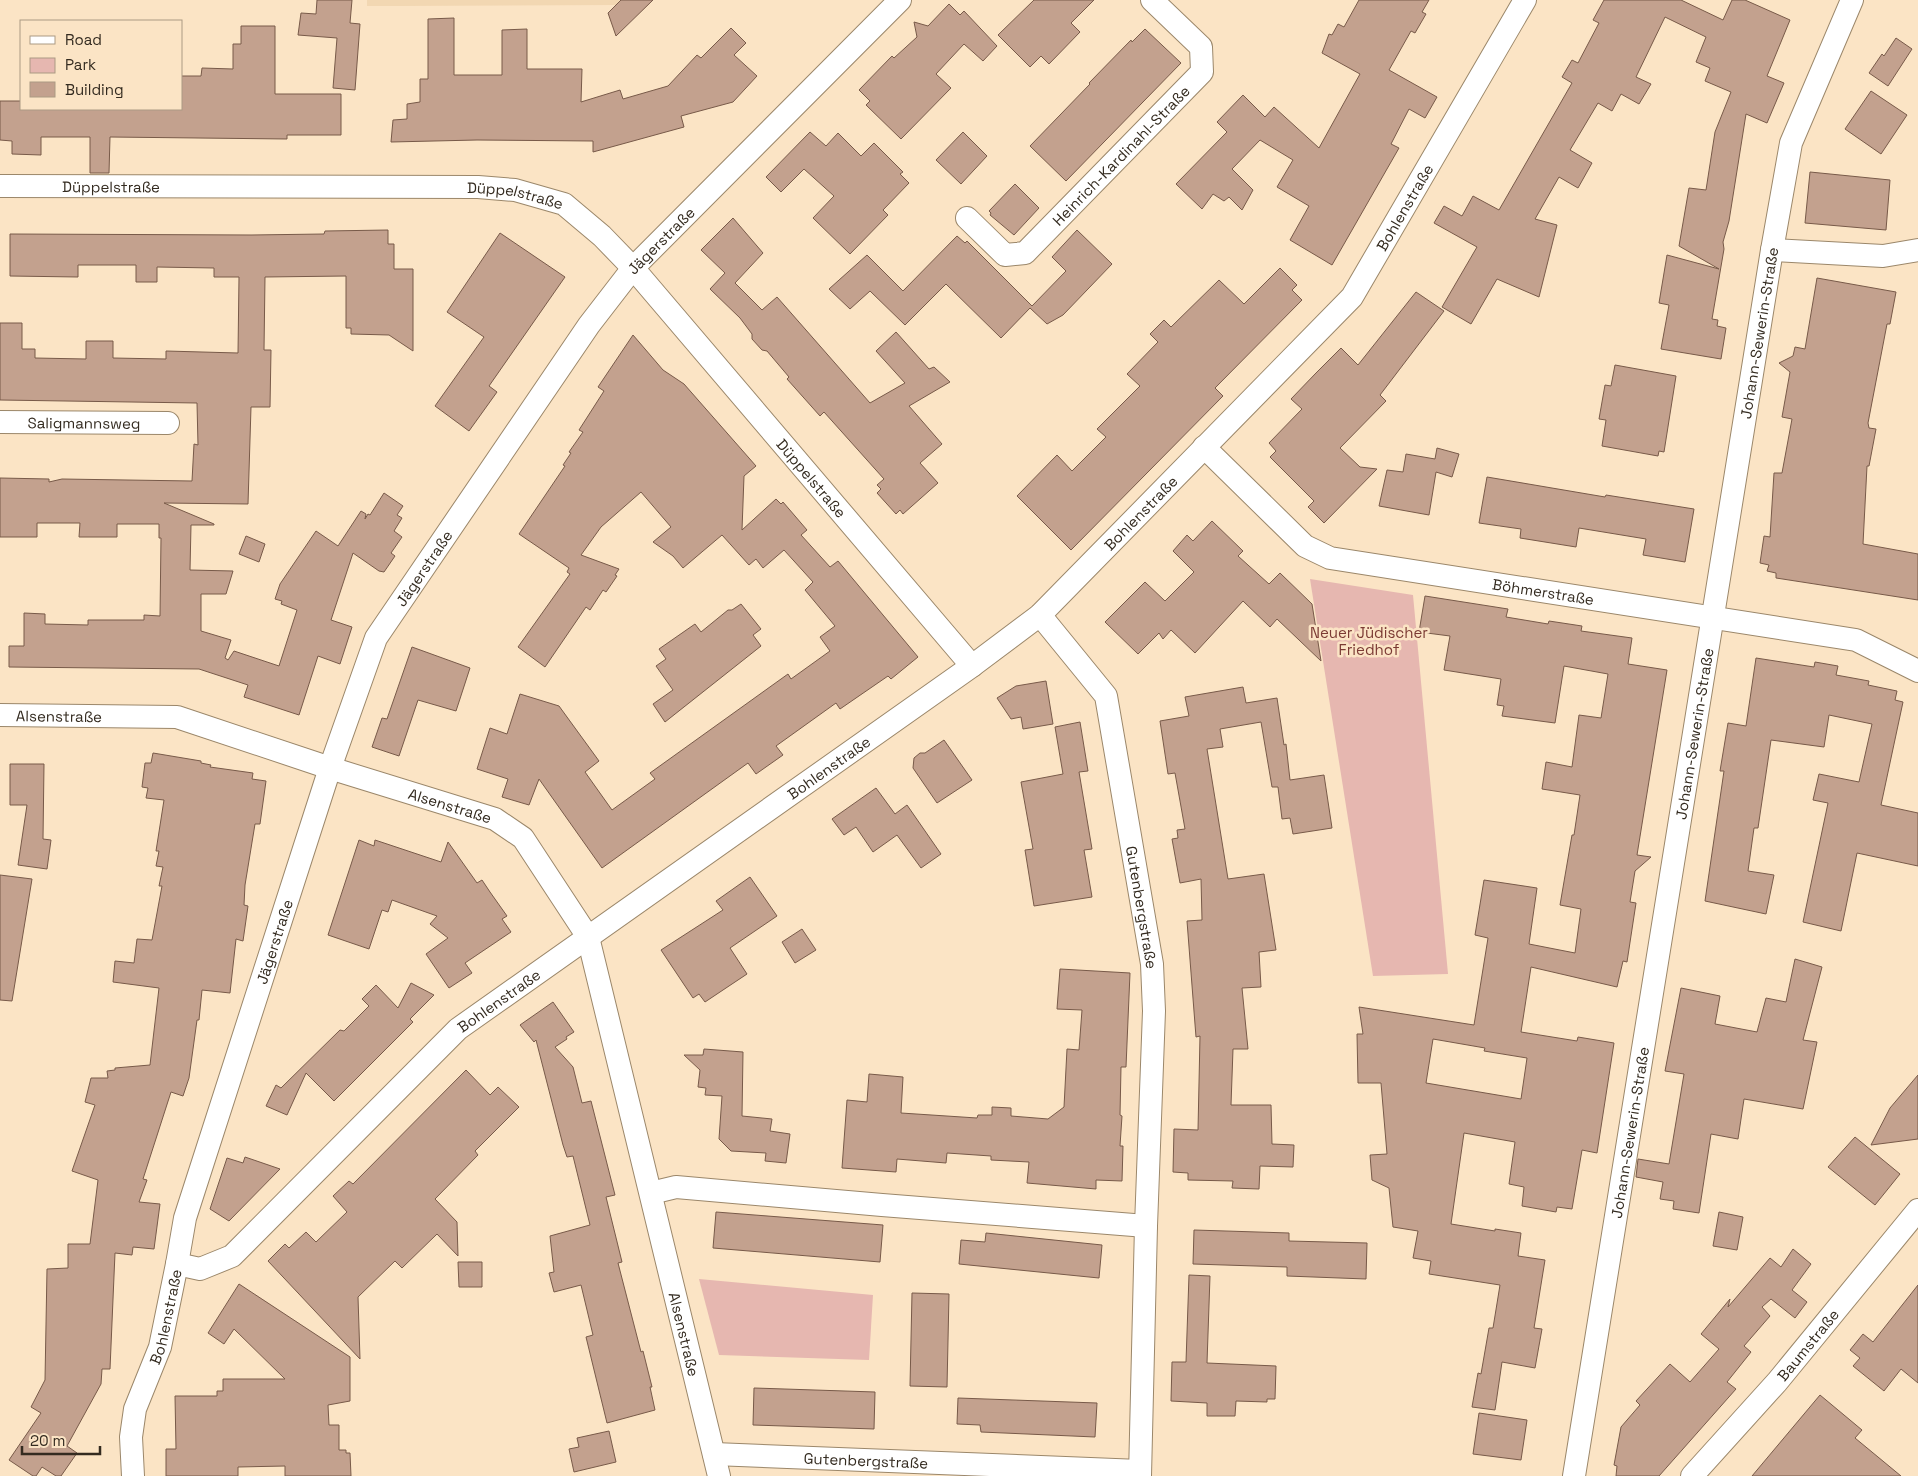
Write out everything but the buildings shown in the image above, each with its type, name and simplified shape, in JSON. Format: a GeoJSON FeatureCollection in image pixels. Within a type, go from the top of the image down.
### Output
{"type":"FeatureCollection","features":[{"type":"Feature","properties":{"kind":"street","name":"Jägerstraße"},"geometry":{"type":"LineString","coordinates":[[178,1264],[185,1218],[330,768],[376,638],[589,324],[633,268],[900,0]]}},
{"type":"Feature","properties":{"kind":"street","name":"Heinrich-Kardinahl-Straße"},"geometry":{"type":"LineString","coordinates":[[967,218],[1005,255],[1025,252],[1202,72],[1201,48],[1152,0]]}},
{"type":"Feature","properties":{"kind":"street","name":"Bohlenstraße"},"geometry":{"type":"LineString","coordinates":[[133,1476],[130,1437],[135,1409],[160,1347],[178,1264],[200,1269],[232,1256],[458,1029],[972,666],[1040,615],[1352,297],[1526,0]]}},
{"type":"Feature","properties":{"kind":"street","name":"Johann-Sewerin-Straße"},"geometry":{"type":"LineString","coordinates":[[1574,1476],[1714,620],[1772,250],[1792,143],[1852,0]]}},
{"type":"Feature","properties":{"kind":"street","name":"Düppelstraße"},"geometry":{"type":"LineString","coordinates":[[0,186],[468,187],[515,190],[564,204],[602,236],[633,268],[972,666]]}},
{"type":"Feature","properties":{"kind":"street"},"geometry":{"type":"LineString","coordinates":[[1772,250],[1883,256],[1918,250]]}},
{"type":"Feature","properties":{"kind":"street","name":"Saligmannsweg"},"geometry":{"type":"LineString","coordinates":[[0,422],[168,423]]}},
{"type":"Feature","properties":{"kind":"street","name":"Böhmerstraße"},"geometry":{"type":"LineString","coordinates":[[1204,447],[1305,546],[1330,558],[1714,620],[1856,640],[1918,671]]}},
{"type":"Feature","properties":{"kind":"street","name":"Gutenbergstraße"},"geometry":{"type":"LineString","coordinates":[[714,1454],[1140,1473],[1154,1011],[1152,964],[1106,696],[1040,615]]}},
{"type":"Feature","properties":{"kind":"street","name":"Alsenstraße"},"geometry":{"type":"LineString","coordinates":[[0,715],[177,718],[495,819],[523,838],[588,936],[719,1476]]}},
{"type":"Feature","properties":{"kind":"street"},"geometry":{"type":"LineString","coordinates":[[650,1192],[676,1186],[1146,1226]]}},
{"type":"Feature","properties":{"kind":"street","name":"Baumstraße"},"geometry":{"type":"LineString","coordinates":[[1692,1476],[1777,1382],[1918,1210]]}},
{"type":"Feature","properties":{"kind":"shaded area"},"geometry":{"type":"Polygon","coordinates":[[[367,0],[620,0],[616,5],[367,6],[367,0]]]}},
{"type":"Feature","properties":{"kind":"green space","name":"Neuer Jüdischer Friedhof"},"geometry":{"type":"Polygon","coordinates":[[[1310,579],[1413,595],[1448,974],[1373,976],[1310,579]]]}},
{"type":"Feature","properties":{"kind":"green space"},"geometry":{"type":"Polygon","coordinates":[[[699,1279],[873,1295],[869,1360],[719,1355],[699,1279]]]}}]}
